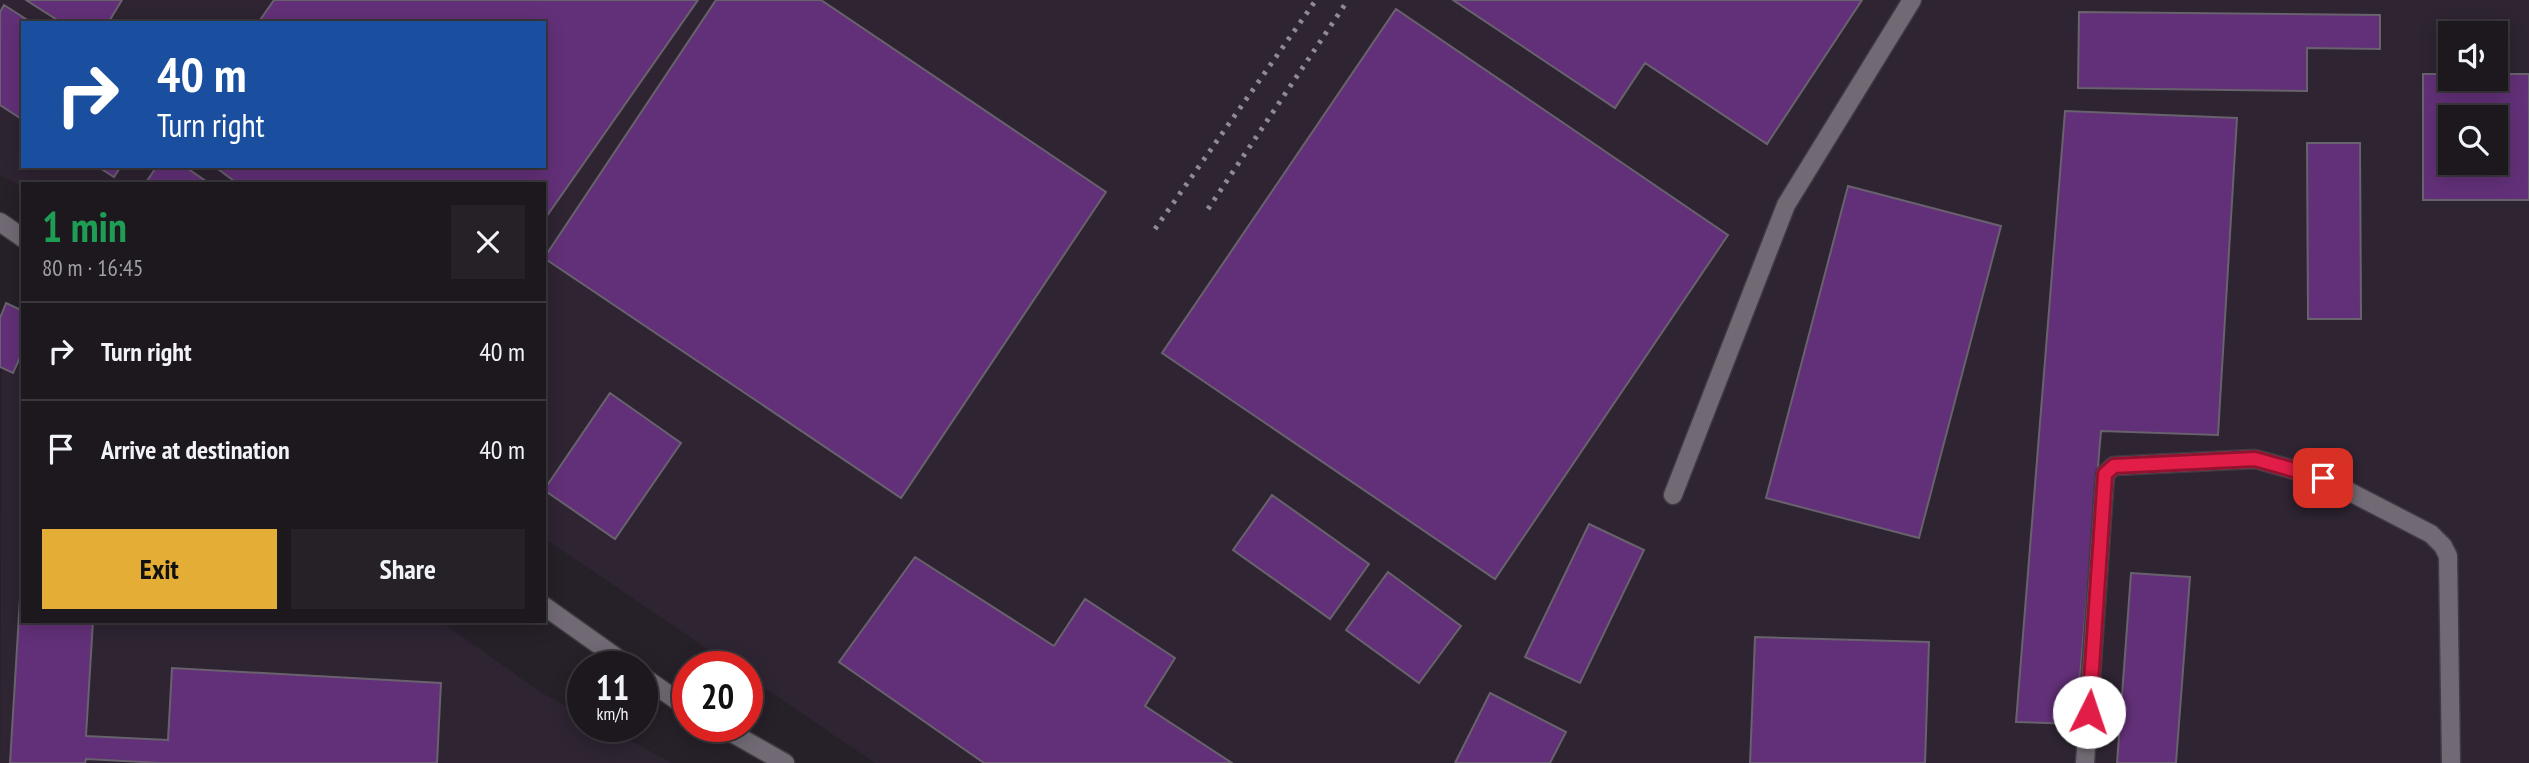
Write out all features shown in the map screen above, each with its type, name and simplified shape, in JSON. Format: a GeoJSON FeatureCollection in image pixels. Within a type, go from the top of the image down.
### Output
{"type":"FeatureCollection","features":[{"type":"Feature","properties":{"kind":"lane"},"geometry":{"type":"LineString","coordinates":[[1673,495],[1786,205],[1912,0]]}},
{"type":"Feature","properties":{"kind":"lane"},"geometry":{"type":"LineString","coordinates":[[0,222],[21,237]]}},
{"type":"Feature","properties":{"kind":"lane"},"geometry":{"type":"LineString","coordinates":[[2085,763],[2105,474],[2114,466],[2255,459],[2323,478],[2431,534],[2443,546],[2448,556],[2451,763]]}},
{"type":"Feature","properties":{"kind":"lane"},"geometry":{"type":"LineString","coordinates":[[546,607],[607,651]]}},
{"type":"Feature","properties":{"kind":"lane"},"geometry":{"type":"LineString","coordinates":[[748,742],[785,763]]}},
{"type":"Feature","properties":{"kind":"shaded area"},"geometry":{"type":"Polygon","coordinates":[[[0,0],[2529,0],[2529,763],[875,763],[763,687],[763,651],[710,651],[546,539],[546,182],[21,182],[21,187],[0,175],[0,0]]]}},
{"type":"Feature","properties":{"kind":"shaded area"},"geometry":{"type":"Polygon","coordinates":[[[21,349],[21,623],[443,623],[542,693],[567,706],[567,742],[633,742],[672,763],[0,763],[2,354],[21,349]]]}},
{"type":"Feature","properties":{"kind":"building"},"geometry":{"type":"Polygon","coordinates":[[[26,0],[122,0],[109,21],[59,21],[26,0]]]}},
{"type":"Feature","properties":{"kind":"building"},"geometry":{"type":"Polygon","coordinates":[[[274,0],[698,0],[546,217],[546,182],[235,182],[217,168],[546,168],[546,21],[259,21],[274,0]]]}},
{"type":"Feature","properties":{"kind":"building"},"geometry":{"type":"Polygon","coordinates":[[[716,0],[821,0],[1106,192],[901,498],[546,259],[546,255],[716,0]]]}},
{"type":"Feature","properties":{"kind":"building"},"geometry":{"type":"Polygon","coordinates":[[[1453,0],[1862,0],[1767,144],[1645,63],[1615,108],[1453,0]]]}},
{"type":"Feature","properties":{"kind":"building"},"geometry":{"type":"Polygon","coordinates":[[[4,5],[29,21],[21,21],[21,119],[0,105],[0,12],[4,5]]]}},
{"type":"Feature","properties":{"kind":"building"},"geometry":{"type":"Polygon","coordinates":[[[1396,9],[1728,235],[1495,579],[1162,353],[1396,9]]]}},
{"type":"Feature","properties":{"kind":"building"},"geometry":{"type":"Polygon","coordinates":[[[2079,12],[2380,15],[2380,49],[2307,48],[2307,91],[2078,88],[2079,12]]]}},
{"type":"Feature","properties":{"kind":"building"},"geometry":{"type":"Polygon","coordinates":[[[2423,74],[2438,74],[2438,91],[2508,91],[2508,74],[2529,74],[2529,200],[2423,200],[2423,74]]]}},
{"type":"Feature","properties":{"kind":"building"},"geometry":{"type":"Polygon","coordinates":[[[2065,111],[2237,118],[2218,435],[2101,431],[2076,724],[2016,722],[2065,111]]]}},
{"type":"Feature","properties":{"kind":"building"},"geometry":{"type":"Polygon","coordinates":[[[2307,143],[2360,143],[2361,319],[2308,319],[2307,143]]]}},
{"type":"Feature","properties":{"kind":"building"},"geometry":{"type":"Polygon","coordinates":[[[100,168],[120,168],[114,177],[100,168]]]}},
{"type":"Feature","properties":{"kind":"building"},"geometry":{"type":"Polygon","coordinates":[[[156,168],[187,168],[207,182],[146,182],[156,168]]]}},
{"type":"Feature","properties":{"kind":"building"},"geometry":{"type":"Polygon","coordinates":[[[1848,186],[2001,226],[1919,538],[1766,498],[1848,186]]]}},
{"type":"Feature","properties":{"kind":"building"},"geometry":{"type":"Polygon","coordinates":[[[6,303],[21,310],[21,355],[13,373],[0,367],[0,318],[6,303]]]}},
{"type":"Feature","properties":{"kind":"building"},"geometry":{"type":"Polygon","coordinates":[[[610,393],[681,443],[615,539],[546,491],[546,487],[610,393]]]}},
{"type":"Feature","properties":{"kind":"building"},"geometry":{"type":"Polygon","coordinates":[[[1272,495],[1369,564],[1330,619],[1233,550],[1272,495]]]}},
{"type":"Feature","properties":{"kind":"building"},"geometry":{"type":"Polygon","coordinates":[[[1589,524],[1644,550],[1580,683],[1525,657],[1589,524]]]}},
{"type":"Feature","properties":{"kind":"building"},"geometry":{"type":"Polygon","coordinates":[[[915,557],[1054,646],[1085,599],[1175,658],[1145,706],[1232,763],[984,763],[839,662],[915,557]]]}},
{"type":"Feature","properties":{"kind":"building"},"geometry":{"type":"Polygon","coordinates":[[[1388,572],[1461,626],[1419,683],[1346,630],[1388,572]]]}},
{"type":"Feature","properties":{"kind":"building"},"geometry":{"type":"Polygon","coordinates":[[[2131,573],[2190,577],[2176,763],[2117,763],[2131,573]]]}},
{"type":"Feature","properties":{"kind":"building"},"geometry":{"type":"Polygon","coordinates":[[[21,582],[21,623],[93,623],[86,736],[168,740],[172,668],[441,683],[437,763],[161,763],[86,759],[85,763],[10,763],[21,582]]]}},
{"type":"Feature","properties":{"kind":"building"},"geometry":{"type":"Polygon","coordinates":[[[1755,637],[1929,642],[1925,763],[1750,763],[1755,637]]]}},
{"type":"Feature","properties":{"kind":"building"},"geometry":{"type":"Polygon","coordinates":[[[1490,693],[1566,732],[1550,763],[1455,763],[1490,693]]]}},
{"type":"Feature","properties":{"kind":"railway"},"geometry":{"type":"LineString","coordinates":[[1155,229],[1316,0]]}},
{"type":"Feature","properties":{"kind":"railway"},"geometry":{"type":"LineString","coordinates":[[1208,209],[1348,0]]}},
{"type":"Feature","properties":{"kind":"route"},"geometry":{"type":"LineString","coordinates":[[2089,712],[2105,474],[2114,466],[2255,459],[2323,478]]}}]}
